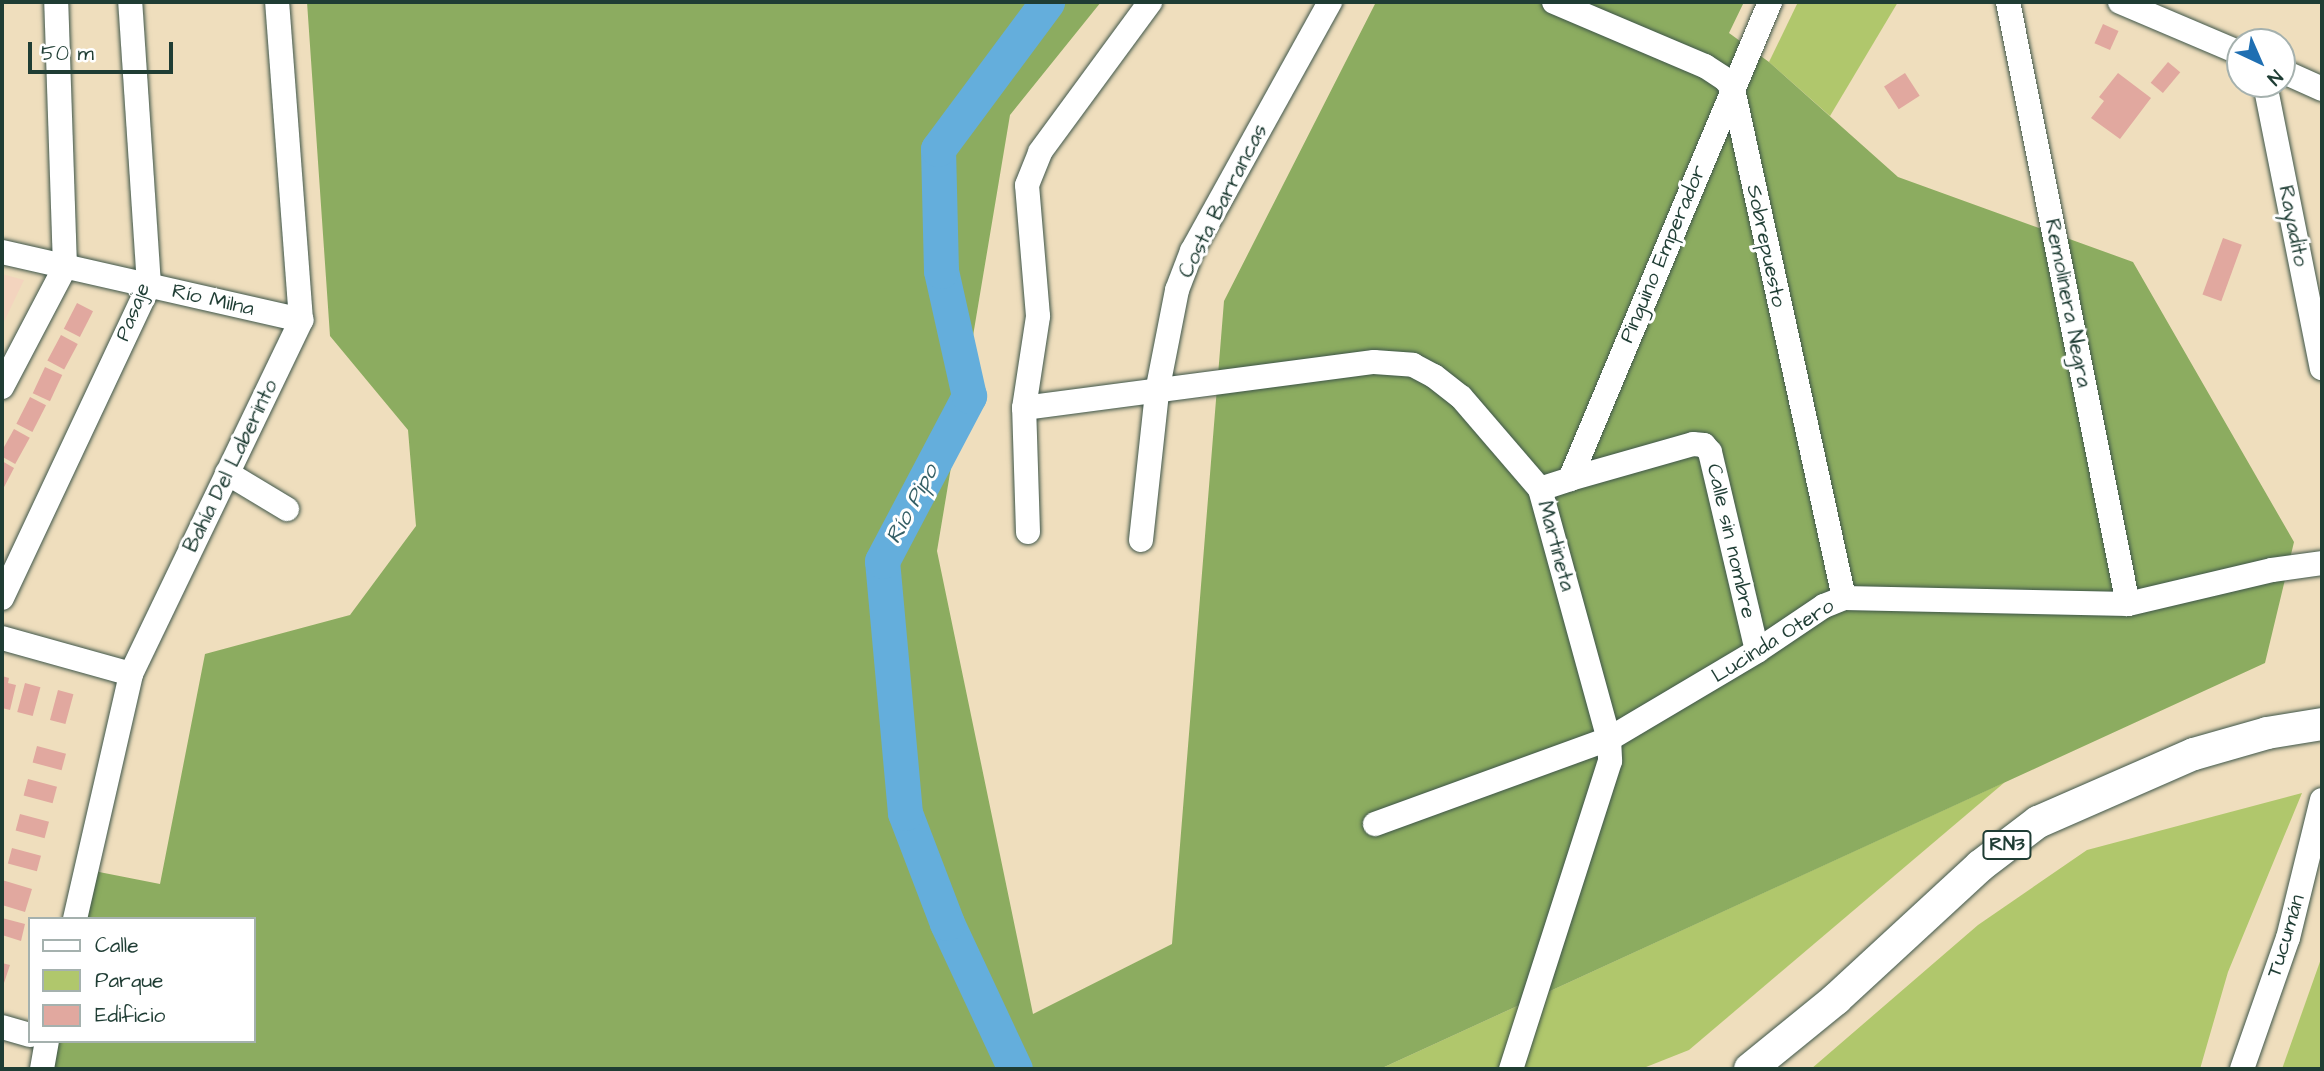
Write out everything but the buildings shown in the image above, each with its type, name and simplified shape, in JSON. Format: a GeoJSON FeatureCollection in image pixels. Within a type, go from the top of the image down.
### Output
{"type":"FeatureCollection","features":[{"type":"Feature","properties":{"kind":"main road","name":"RN3"},"geometry":{"type":"LineString","coordinates":[[1751,1069],[1836,999],[1980,866],[2038,822],[2194,754],[2267,733],[2322,724]]}},
{"type":"Feature","properties":{"kind":"street"},"geometry":{"type":"LineString","coordinates":[[2,387],[65,267],[56,2]]}},
{"type":"Feature","properties":{"kind":"street","name":"Pasaje"},"geometry":{"type":"LineString","coordinates":[[2,597],[149,285],[130,2]]}},
{"type":"Feature","properties":{"kind":"street","name":"Bahía Del Laberinto"},"geometry":{"type":"LineString","coordinates":[[75,917],[131,674],[301,320],[276,2]]}},
{"type":"Feature","properties":{"kind":"street"},"geometry":{"type":"LineString","coordinates":[[1028,531],[1024,408],[1038,317],[1027,186],[1040,152],[1150,2]]}},
{"type":"Feature","properties":{"kind":"street","name":"Costa Barrancas"},"geometry":{"type":"LineString","coordinates":[[1142,540],[1157,392],[1177,290],[1192,251],[1330,2]]}},
{"type":"Feature","properties":{"kind":"street"},"geometry":{"type":"LineString","coordinates":[[1554,2],[1705,65],[1725,79],[1732,89]]}},
{"type":"Feature","properties":{"kind":"street","name":"Pinguino Emperador"},"geometry":{"type":"LineString","coordinates":[[1570,479],[1770,2]]}},
{"type":"Feature","properties":{"kind":"street","name":"Remolinera Negra"},"geometry":{"type":"LineString","coordinates":[[2008,2],[2128,604]]}},
{"type":"Feature","properties":{"kind":"street"},"geometry":{"type":"LineString","coordinates":[[2120,2],[2226,47]]}},
{"type":"Feature","properties":{"kind":"street"},"geometry":{"type":"LineString","coordinates":[[2296,77],[2322,89]]}},
{"type":"Feature","properties":{"kind":"street","name":"Sobrepuesto"},"geometry":{"type":"LineString","coordinates":[[1732,89],[1844,598]]}},
{"type":"Feature","properties":{"kind":"street","name":"Rayadito"},"geometry":{"type":"LineString","coordinates":[[2267,98],[2322,368]]}},
{"type":"Feature","properties":{"kind":"street","name":"Río Milna"},"geometry":{"type":"LineString","coordinates":[[2,252],[301,320]]}},
{"type":"Feature","properties":{"kind":"street","name":"Martineta"},"geometry":{"type":"LineString","coordinates":[[1024,408],[1374,362],[1413,365],[1434,376],[1461,397],[1540,489],[1609,739],[1611,761],[1511,1069]]}},
{"type":"Feature","properties":{"kind":"street","name":"Calle sin nombre"},"geometry":{"type":"LineString","coordinates":[[1570,479],[1693,444],[1703,445],[1710,452],[1757,651]]}},
{"type":"Feature","properties":{"kind":"street"},"geometry":{"type":"LineString","coordinates":[[227,474],[287,509]]}},
{"type":"Feature","properties":{"kind":"street"},"geometry":{"type":"LineString","coordinates":[[1540,489],[1570,479]]}},
{"type":"Feature","properties":{"kind":"street","name":"Lucinda Otero"},"geometry":{"type":"LineString","coordinates":[[1375,824],[1609,739],[1757,651],[1824,606],[1844,598],[2128,604],[2272,570],[2322,563]]}},
{"type":"Feature","properties":{"kind":"street"},"geometry":{"type":"LineString","coordinates":[[2,638],[131,674]]}},
{"type":"Feature","properties":{"kind":"street","name":"Tucumán"},"geometry":{"type":"LineString","coordinates":[[2242,1069],[2288,938],[2322,800]]}},
{"type":"Feature","properties":{"kind":"street"},"geometry":{"type":"LineString","coordinates":[[2,1027],[28,1034]]}},
{"type":"Feature","properties":{"kind":"street"},"geometry":{"type":"LineString","coordinates":[[42,1069],[47,1043]]}},
{"type":"Feature","properties":{"kind":"shaded area"},"geometry":{"type":"Polygon","coordinates":[[[2,274],[24,280],[2,326],[2,274]]]}},
{"type":"Feature","properties":{"kind":"green space"},"geometry":{"type":"Polygon","coordinates":[[[307,2],[1101,2],[1010,115],[937,551],[1033,1014],[1172,944],[1224,301],[1376,2],[1744,2],[1729,33],[1769,62],[1898,177],[2133,262],[2294,542],[2265,663],[1380,1069],[51,1069],[57,1043],[256,1043],[256,917],[84,917],[94,871],[160,884],[205,654],[350,615],[416,526],[408,430],[330,336],[307,2]]]}},
{"type":"Feature","properties":{"kind":"green space"},"geometry":{"type":"Polygon","coordinates":[[[1798,2],[1898,2],[1830,116],[1769,62],[1798,2]]]}},
{"type":"Feature","properties":{"kind":"green space"},"geometry":{"type":"Polygon","coordinates":[[[2005,782],[1689,1050],[1641,1069],[1380,1069],[2005,782]]]}},
{"type":"Feature","properties":{"kind":"green space"},"geometry":{"type":"Polygon","coordinates":[[[2302,793],[2228,972],[2200,1069],[1811,1069],[1978,925],[2087,850],[2302,793]]]}},
{"type":"Feature","properties":{"kind":"green space"},"geometry":{"type":"Polygon","coordinates":[[[2322,956],[2322,1069],[2282,1069],[2322,956]]]}},
{"type":"Feature","properties":{"kind":"waterway","name":"Río Pipo"},"geometry":{"type":"LineString","coordinates":[[1015,1069],[947,923],[905,813],[882,561],[969,396],[941,271],[938,149],[1047,2]]}}]}
